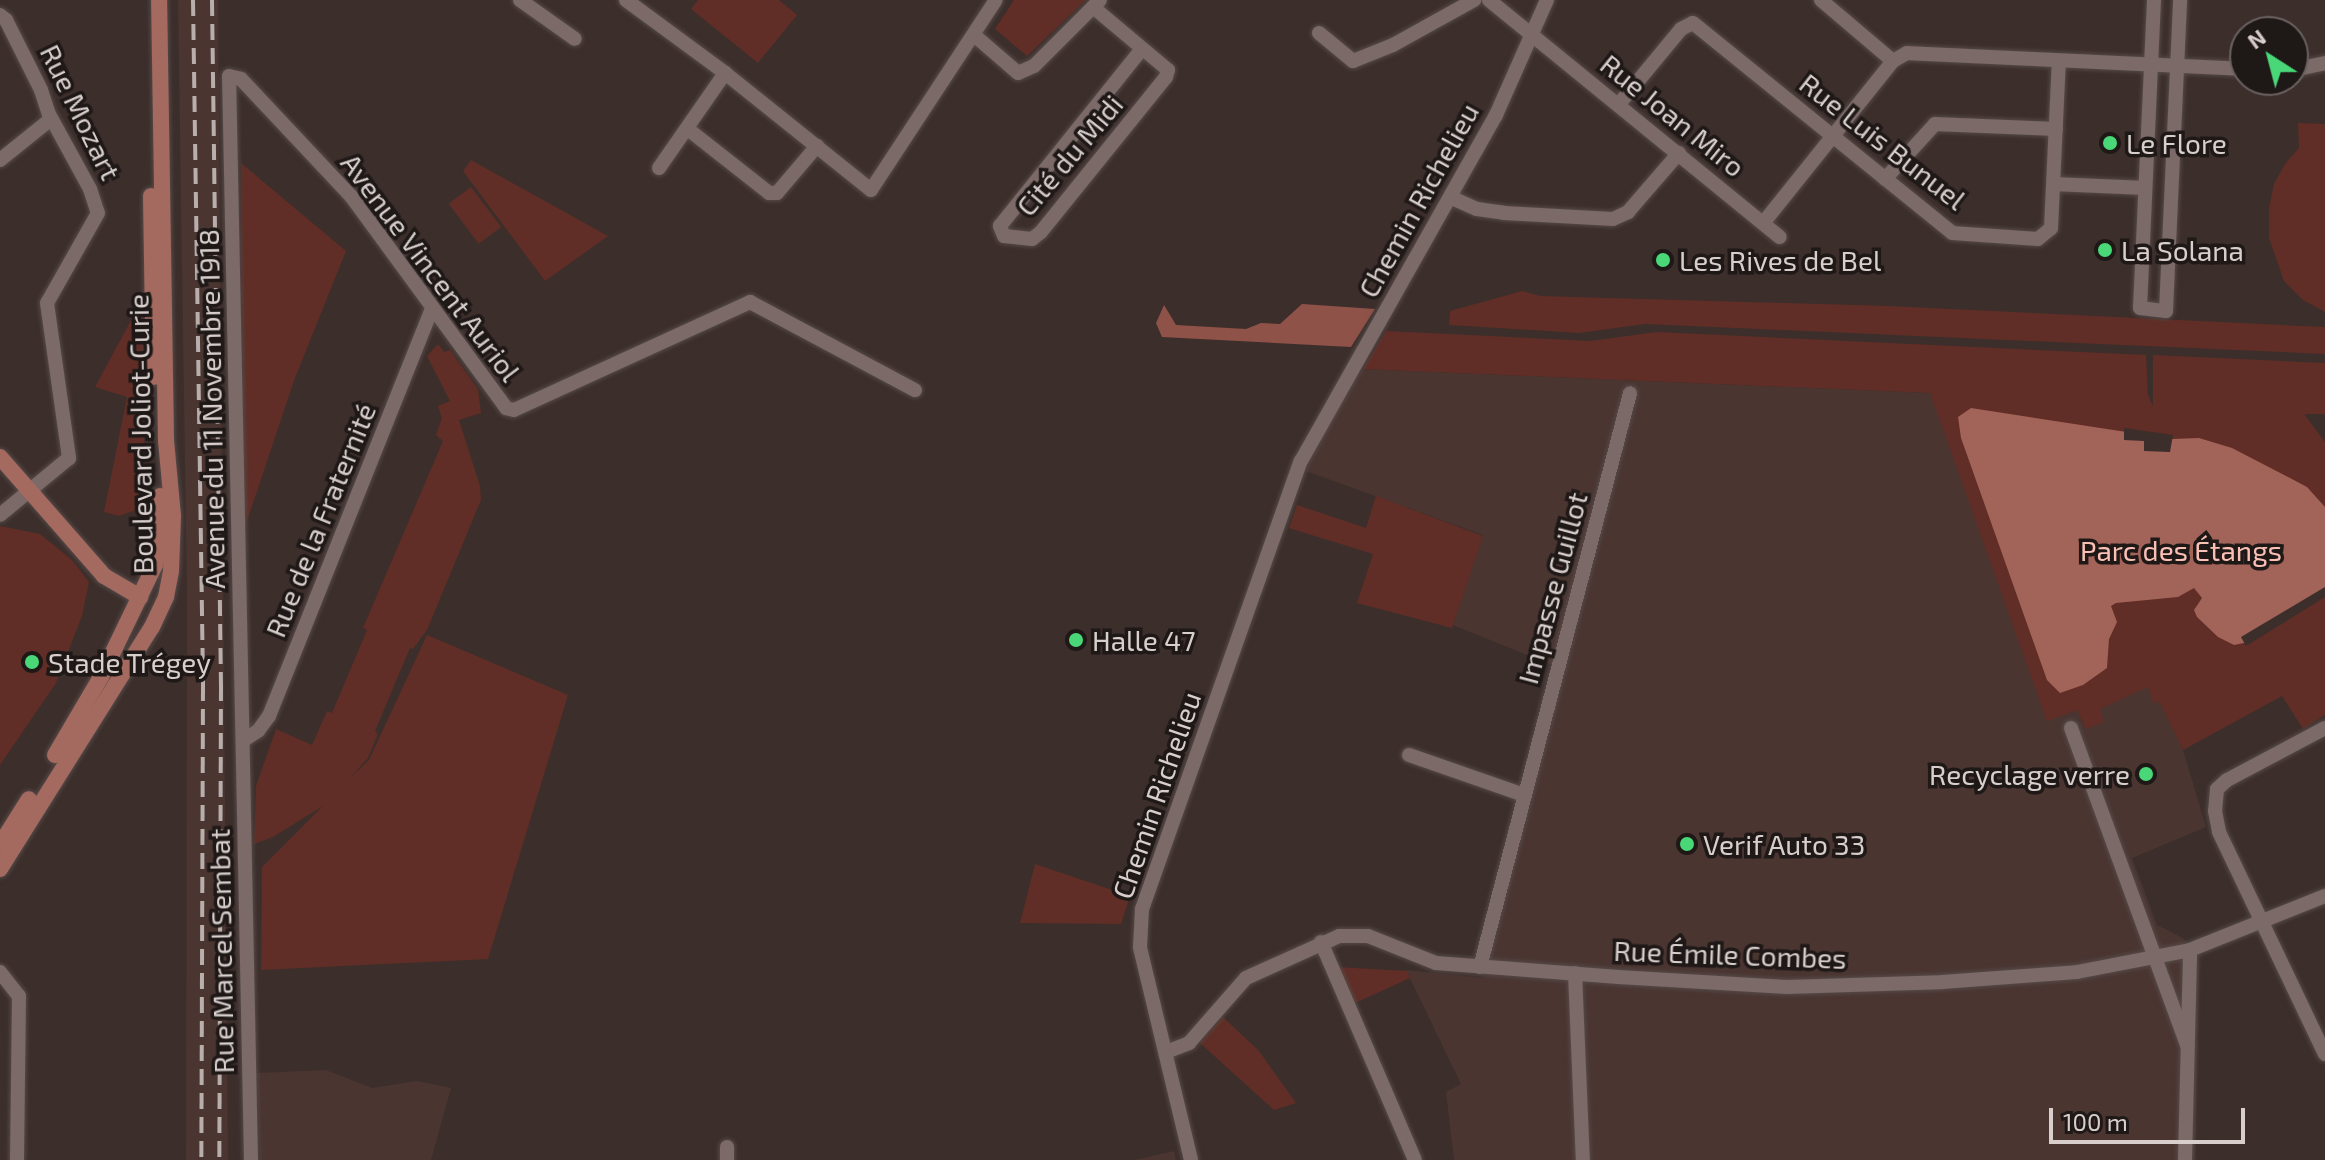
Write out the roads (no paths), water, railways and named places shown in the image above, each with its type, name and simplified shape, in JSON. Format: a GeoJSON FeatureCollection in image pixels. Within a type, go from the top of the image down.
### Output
{"type":"FeatureCollection","features":[{"type":"Feature","properties":{"kind":"main road","name":"Boulevard Joliot-Curie"},"geometry":{"type":"LineString","coordinates":[[0,845],[90,698],[155,565],[161,526],[155,442],[149,0]]}},
{"type":"Feature","properties":{"kind":"main road","name":"Boulevard Joliot-Curie"},"geometry":{"type":"LineString","coordinates":[[0,869],[161,609],[173,555],[166,440],[159,0]]}},
{"type":"Feature","properties":{"kind":"main road"},"geometry":{"type":"LineString","coordinates":[[0,457],[104,576],[140,597],[132,635],[99,706]]}},
{"type":"Feature","properties":{"kind":"street"},"geometry":{"type":"LineString","coordinates":[[520,0],[575,39]]}},
{"type":"Feature","properties":{"kind":"street"},"geometry":{"type":"LineString","coordinates":[[626,0],[725,73],[871,190],[974,35],[990,3]]}},
{"type":"Feature","properties":{"kind":"street"},"geometry":{"type":"LineString","coordinates":[[1319,33],[1353,61],[1393,45],[1474,0]]}},
{"type":"Feature","properties":{"kind":"street","name":"Rue Joan Miro"},"geometry":{"type":"LineString","coordinates":[[1489,0],[1780,237]]}},
{"type":"Feature","properties":{"kind":"street","name":"Chemin Richelieu"},"geometry":{"type":"LineString","coordinates":[[1191,1160],[1138,936],[1142,909],[1301,461],[1452,198],[1496,115],[1547,0]]}},
{"type":"Feature","properties":{"kind":"street"},"geometry":{"type":"LineString","coordinates":[[1821,0],[1893,61]]}},
{"type":"Feature","properties":{"kind":"street"},"geometry":{"type":"LineString","coordinates":[[2154,0],[2140,308],[2166,311],[2180,0]]}},
{"type":"Feature","properties":{"kind":"street","name":"Cité du Midi"},"geometry":{"type":"LineString","coordinates":[[974,35],[1018,73],[1034,66],[1096,4],[1168,70],[1155,93],[1032,239],[1004,236],[1000,226],[1142,49]]}},
{"type":"Feature","properties":{"kind":"street","name":"Rue Mozart"},"geometry":{"type":"LineString","coordinates":[[0,15],[6,20],[41,90],[51,119],[98,206],[92,225],[47,303],[70,455],[66,462],[0,515]]}},
{"type":"Feature","properties":{"kind":"street","name":"Rue Luis Bunuel"},"geometry":{"type":"LineString","coordinates":[[1619,104],[1681,29],[1693,23],[1952,233],[2038,239],[2051,228],[2059,61]]}},
{"type":"Feature","properties":{"kind":"street"},"geometry":{"type":"LineString","coordinates":[[1764,222],[1893,61],[1907,53],[2229,68]]}},
{"type":"Feature","properties":{"kind":"street"},"geometry":{"type":"LineString","coordinates":[[659,168],[689,130],[725,73]]}},
{"type":"Feature","properties":{"kind":"street","name":"Avenue Vincent Auriol"},"geometry":{"type":"LineString","coordinates":[[229,76],[241,79],[351,196],[506,408],[514,410],[750,302],[915,390]]}},
{"type":"Feature","properties":{"kind":"street","name":"Avenue du 11 Novembre 1918"},"geometry":{"type":"LineString","coordinates":[[229,76],[244,740]]}},
{"type":"Feature","properties":{"kind":"street"},"geometry":{"type":"LineString","coordinates":[[0,160],[51,119]]}},
{"type":"Feature","properties":{"kind":"street"},"geometry":{"type":"LineString","coordinates":[[1885,179],[1935,124],[2056,129]]}},
{"type":"Feature","properties":{"kind":"street"},"geometry":{"type":"LineString","coordinates":[[689,130],[769,193],[777,193],[817,146]]}},
{"type":"Feature","properties":{"kind":"street"},"geometry":{"type":"LineString","coordinates":[[1452,198],[1477,209],[1504,213],[1613,219],[1628,212],[1679,153]]}},
{"type":"Feature","properties":{"kind":"street"},"geometry":{"type":"LineString","coordinates":[[2054,184],[2145,188]]}},
{"type":"Feature","properties":{"kind":"street","name":"Rue de la Fraternité"},"geometry":{"type":"LineString","coordinates":[[244,740],[258,731],[269,716],[432,309]]}},
{"type":"Feature","properties":{"kind":"street","name":"Impasse Guillot"},"geometry":{"type":"LineString","coordinates":[[1480,967],[1630,393]]}},
{"type":"Feature","properties":{"kind":"street"},"geometry":{"type":"LineString","coordinates":[[2071,728],[2152,958],[2162,973],[2187,1045]]}},
{"type":"Feature","properties":{"kind":"street"},"geometry":{"type":"LineString","coordinates":[[2325,728],[2227,780],[2217,789],[2219,832],[2325,1054]]}},
{"type":"Feature","properties":{"kind":"street","name":"Rue Marcel Sembat"},"geometry":{"type":"LineString","coordinates":[[244,740],[251,1160]]}},
{"type":"Feature","properties":{"kind":"street"},"geometry":{"type":"LineString","coordinates":[[1409,755],[1524,795]]}},
{"type":"Feature","properties":{"kind":"street","name":"Rue Émile Combes"},"geometry":{"type":"LineString","coordinates":[[1166,1052],[1189,1043],[1246,978],[1339,936],[1368,936],[1436,963],[1787,987],[2009,979],[2190,950],[2262,924],[2325,896]]}},
{"type":"Feature","properties":{"kind":"street"},"geometry":{"type":"LineString","coordinates":[[1321,942],[1415,1160]]}},
{"type":"Feature","properties":{"kind":"street"},"geometry":{"type":"LineString","coordinates":[[2185,1160],[2190,950]]}},
{"type":"Feature","properties":{"kind":"street"},"geometry":{"type":"LineString","coordinates":[[0,972],[19,996],[17,1160]]}},
{"type":"Feature","properties":{"kind":"street"},"geometry":{"type":"LineString","coordinates":[[1575,973],[1583,1160]]}},
{"type":"Feature","properties":{"kind":"railway"},"geometry":{"type":"LineString","coordinates":[[193,0],[203,685],[201,1160]]}},
{"type":"Feature","properties":{"kind":"railway"},"geometry":{"type":"LineString","coordinates":[[212,0],[221,685],[219,1160]]}},
{"type":"Feature","properties":{"kind":"place","name":"Le Flore"},"geometry":{"type":"Point","coordinates":[2110,143]}},
{"type":"Feature","properties":{"kind":"place","name":"La Solana"},"geometry":{"type":"Point","coordinates":[2105,250]}},
{"type":"Feature","properties":{"kind":"place","name":"Les Rives de Bel"},"geometry":{"type":"Point","coordinates":[1663,260]}},
{"type":"Feature","properties":{"kind":"place","name":"Halle 47"},"geometry":{"type":"Point","coordinates":[1076,640]}},
{"type":"Feature","properties":{"kind":"place","name":"Stade Trégey"},"geometry":{"type":"Point","coordinates":[32,662]}},
{"type":"Feature","properties":{"kind":"place","name":"Recyclage verre"},"geometry":{"type":"Point","coordinates":[2146,774]}},
{"type":"Feature","properties":{"kind":"place","name":"Verif Auto 33"},"geometry":{"type":"Point","coordinates":[1687,844]}},
{"type":"Feature","properties":{"kind":"park label","name":"Parc des Étangs"},"geometry":{"type":"Point","coordinates":[2181,550]}}]}
